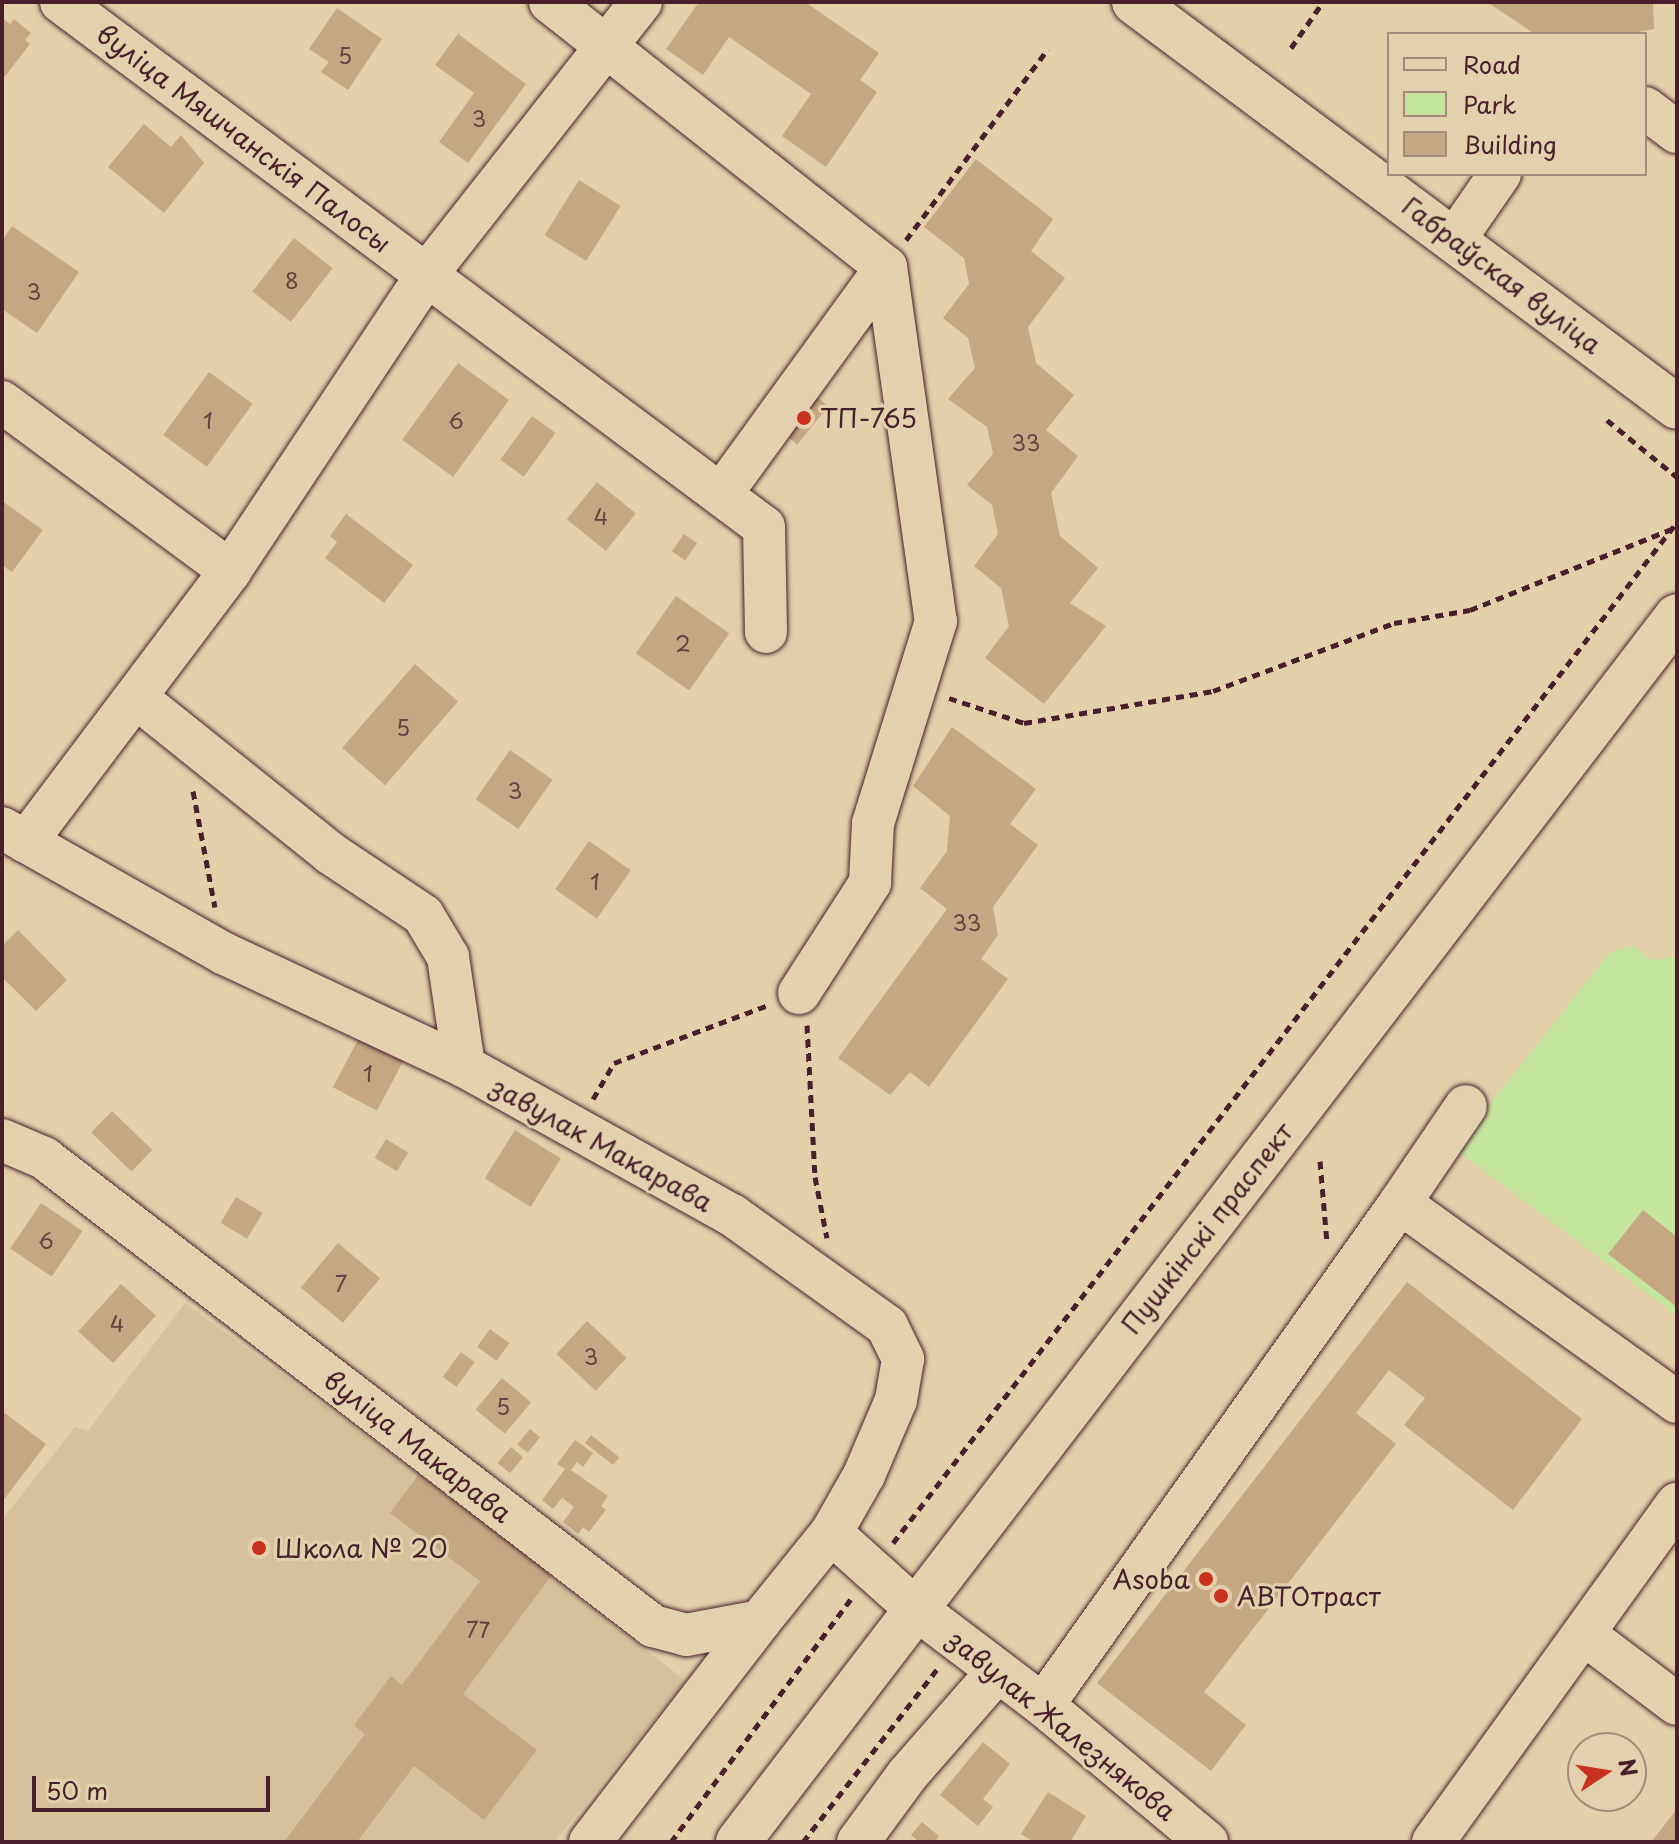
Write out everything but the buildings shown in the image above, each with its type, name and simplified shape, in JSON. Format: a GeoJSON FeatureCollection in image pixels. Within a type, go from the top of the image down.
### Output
{"type":"FeatureCollection","features":[{"type":"Feature","properties":{"kind":"main road","name":"Габраўская вуліца"},"geometry":{"type":"LineString","coordinates":[[1134,2],[1677,407]]}},
{"type":"Feature","properties":{"kind":"main road","name":"Пушкінскі праспект"},"geometry":{"type":"LineString","coordinates":[[738,1842],[1677,616]]}},
{"type":"Feature","properties":{"kind":"street","name":"вуліца Мяшчанскія Палосы"},"geometry":{"type":"LineString","coordinates":[[61,2],[764,527],[766,632]]}},
{"type":"Feature","properties":{"kind":"street"},"geometry":{"type":"LineString","coordinates":[[550,2],[886,267],[936,621],[873,823],[870,883],[799,993]]}},
{"type":"Feature","properties":{"kind":"street"},"geometry":{"type":"LineString","coordinates":[[14,835],[138,699],[230,571],[427,274],[641,2]]}},
{"type":"Feature","properties":{"kind":"street"},"geometry":{"type":"LineString","coordinates":[[1647,110],[1677,132]]}},
{"type":"Feature","properties":{"kind":"street"},"geometry":{"type":"LineString","coordinates":[[1455,239],[1499,176]]}},
{"type":"Feature","properties":{"kind":"street"},"geometry":{"type":"LineString","coordinates":[[722,493],[886,267]]}},
{"type":"Feature","properties":{"kind":"street"},"geometry":{"type":"LineString","coordinates":[[2,402],[230,571]]}},
{"type":"Feature","properties":{"kind":"street"},"geometry":{"type":"LineString","coordinates":[[138,699],[330,853],[423,915],[448,957],[464,1066]]}},
{"type":"Feature","properties":{"kind":"street","name":"завулак Макарава"},"geometry":{"type":"LineString","coordinates":[[14,835],[225,954],[464,1066],[574,1132],[732,1215],[887,1326],[903,1359],[896,1400],[864,1475],[831,1533]]}},
{"type":"Feature","properties":{"kind":"street"},"geometry":{"type":"LineString","coordinates":[[1043,1705],[1466,1106]]}},
{"type":"Feature","properties":{"kind":"street","name":"вуліца Макарава"},"geometry":{"type":"LineString","coordinates":[[2,1140],[44,1158],[653,1626],[686,1635],[760,1621]]}},
{"type":"Feature","properties":{"kind":"street"},"geometry":{"type":"LineString","coordinates":[[1400,1203],[1677,1402]]}},
{"type":"Feature","properties":{"kind":"street"},"geometry":{"type":"LineString","coordinates":[[1433,1842],[1677,1504]]}},
{"type":"Feature","properties":{"kind":"street"},"geometry":{"type":"LineString","coordinates":[[590,1842],[831,1533],[871,1572],[915,1608]]}},
{"type":"Feature","properties":{"kind":"street","name":"завулак Жалезнякова"},"geometry":{"type":"LineString","coordinates":[[915,1608],[1043,1705],[1207,1842]]}},
{"type":"Feature","properties":{"kind":"street"},"geometry":{"type":"LineString","coordinates":[[1584,1634],[1677,1704]]}},
{"type":"Feature","properties":{"kind":"street"},"geometry":{"type":"LineString","coordinates":[[858,1842],[908,1774],[997,1672]]}},
{"type":"Feature","properties":{"kind":"path"},"geometry":{"type":"LineString","coordinates":[[1291,48],[1323,2]]}},
{"type":"Feature","properties":{"kind":"path"},"geometry":{"type":"LineString","coordinates":[[886,267],[1048,49]]}},
{"type":"Feature","properties":{"kind":"path"},"geometry":{"type":"LineString","coordinates":[[1607,420],[1677,477]]}},
{"type":"Feature","properties":{"kind":"path"},"geometry":{"type":"LineString","coordinates":[[671,1842],[871,1572],[1677,522]]}},
{"type":"Feature","properties":{"kind":"path"},"geometry":{"type":"LineString","coordinates":[[915,687],[1024,723],[1213,691],[1394,623],[1470,610],[1672,529]]}},
{"type":"Feature","properties":{"kind":"path"},"geometry":{"type":"LineString","coordinates":[[182,735],[225,954]]}},
{"type":"Feature","properties":{"kind":"path"},"geometry":{"type":"LineString","coordinates":[[574,1132],[614,1063],[799,993],[810,1035],[815,1177],[837,1290]]}},
{"type":"Feature","properties":{"kind":"path"},"geometry":{"type":"LineString","coordinates":[[1320,1161],[1331,1297]]}},
{"type":"Feature","properties":{"kind":"path"},"geometry":{"type":"LineString","coordinates":[[803,1842],[959,1642]]}},
{"type":"Feature","properties":{"kind":"shaded area","name":"Школа № 20"},"geometry":{"type":"Polygon","coordinates":[[[185,1303],[419,1474],[686,1681],[554,1842],[2,1842],[2,1520],[75,1427],[88,1431],[185,1303]]]}},
{"type":"Feature","properties":{"kind":"green space"},"geometry":{"type":"Polygon","coordinates":[[[1633,946],[1651,960],[1677,957],[1677,1316],[1455,1149],[1610,952],[1633,946]]]}},
{"type":"Feature","properties":{"kind":"place","name":"ТП-765"},"geometry":{"type":"Point","coordinates":[804,418]}},
{"type":"Feature","properties":{"kind":"place","name":"Школа № 20"},"geometry":{"type":"Point","coordinates":[259,1548]}},
{"type":"Feature","properties":{"kind":"place","name":"Asoba"},"geometry":{"type":"Point","coordinates":[1206,1579]}},
{"type":"Feature","properties":{"kind":"place","name":"АВТОтраст"},"geometry":{"type":"Point","coordinates":[1221,1596]}}]}
